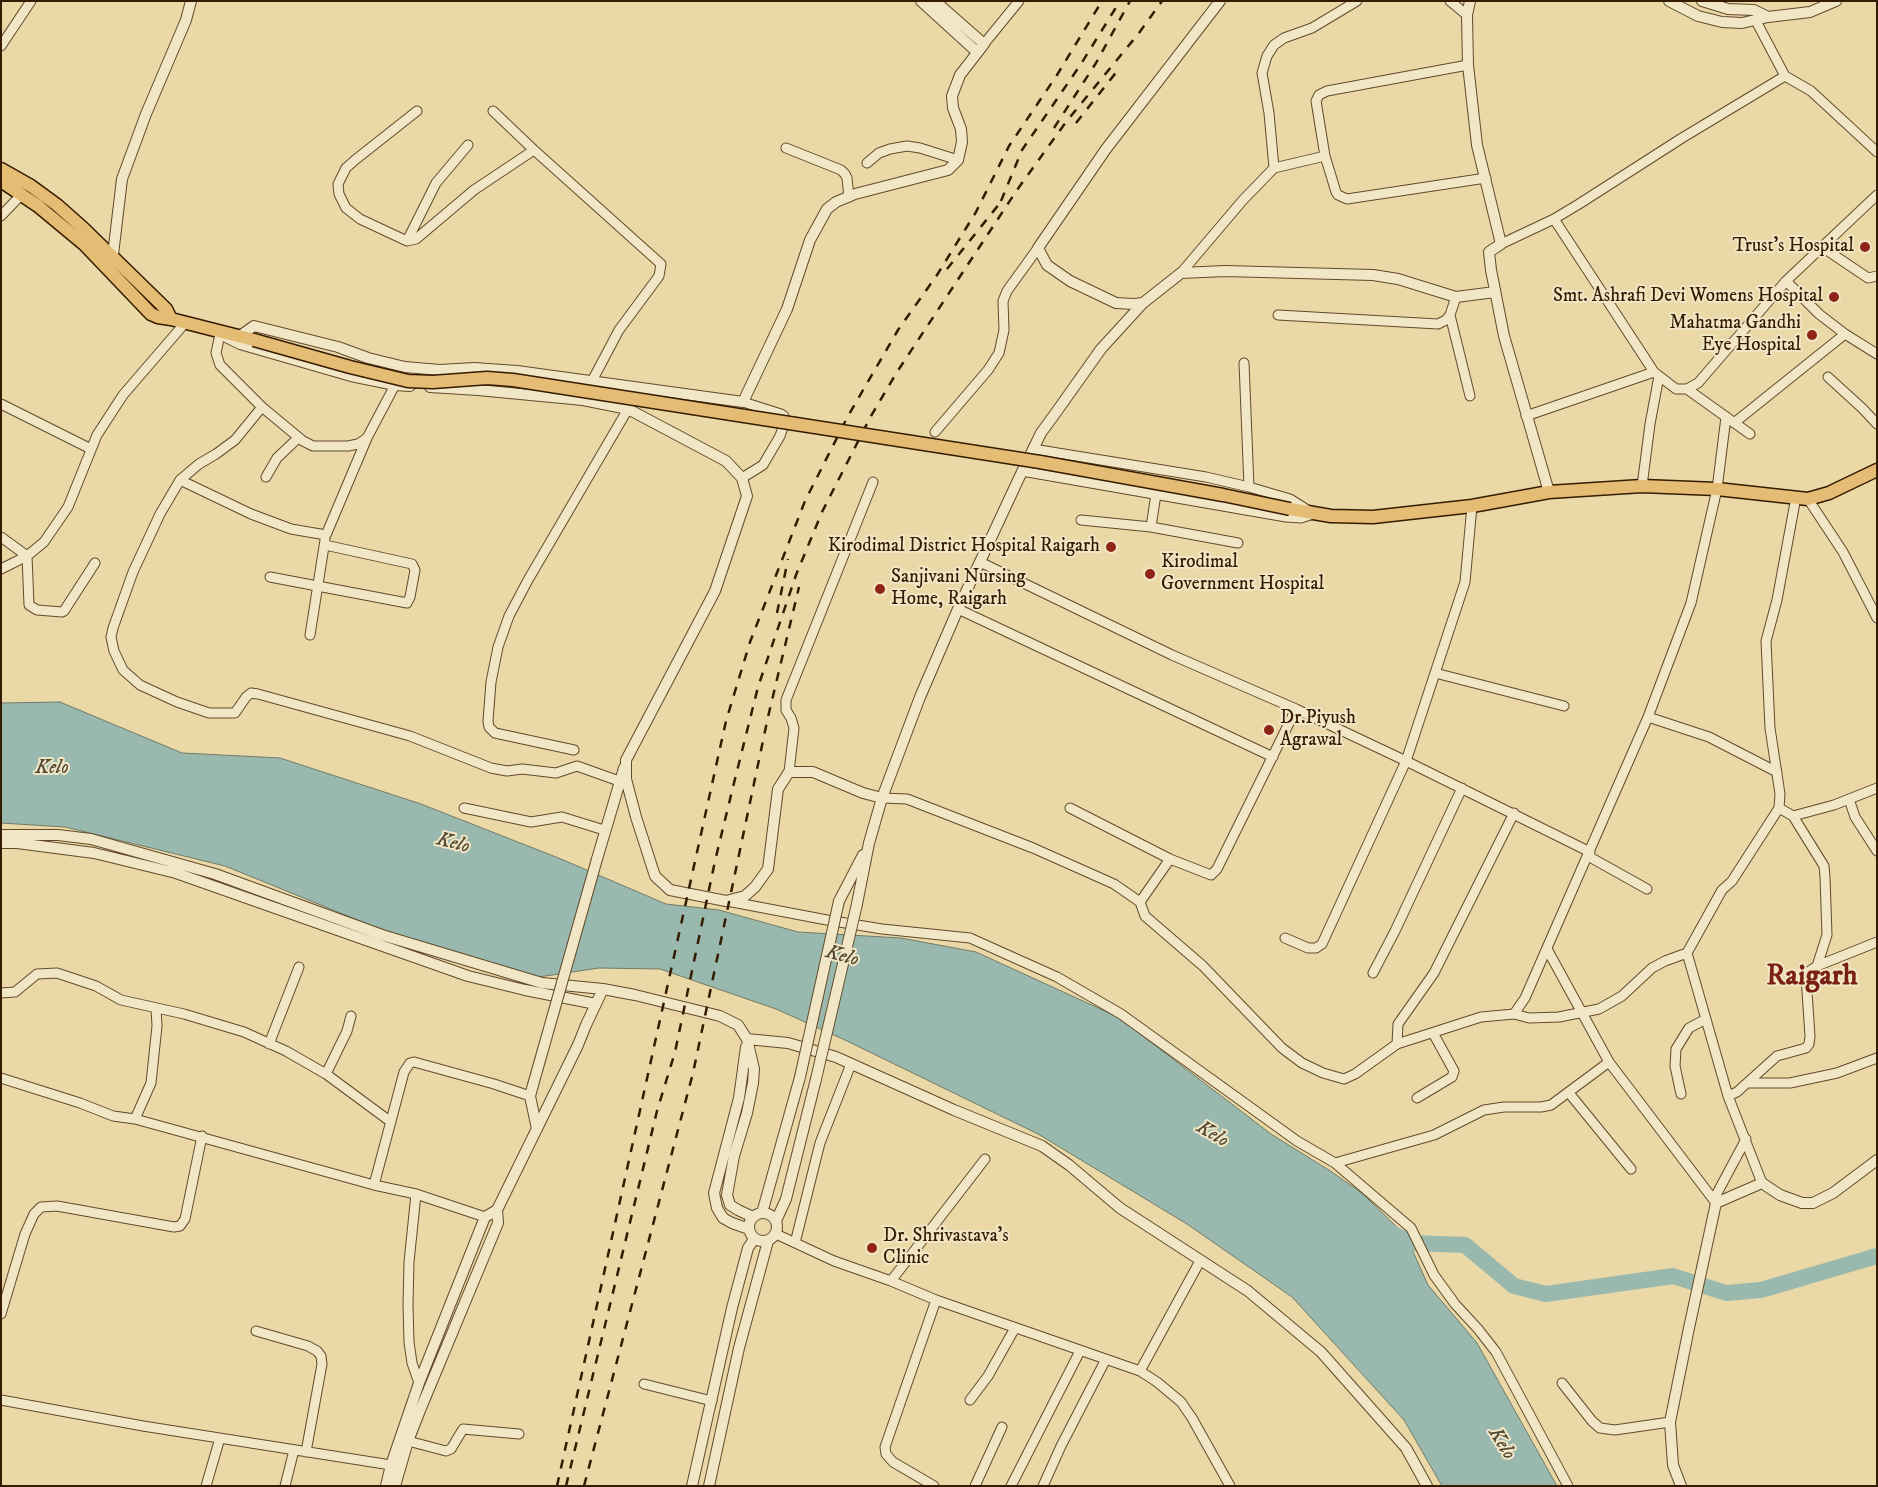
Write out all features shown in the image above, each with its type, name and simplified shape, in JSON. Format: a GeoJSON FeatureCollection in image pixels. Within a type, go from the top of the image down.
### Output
{"type":"FeatureCollection","features":[{"type":"Feature","properties":{"kind":"main road"},"geometry":{"type":"LineString","coordinates":[[1,169],[31,186],[57,205],[114,256],[166,309],[171,319]]}},
{"type":"Feature","properties":{"kind":"main road"},"geometry":{"type":"LineString","coordinates":[[1,181],[22,194],[86,245],[151,314],[215,332],[240,336],[408,380],[433,382],[486,378],[512,380],[1034,461],[1336,517],[1373,517],[1472,506],[1549,492],[1642,486],[1717,488],[1802,498],[1829,492],[1877,470]]}},
{"type":"Feature","properties":{"kind":"street"},"geometry":{"type":"LineString","coordinates":[[1,46],[32,1]]}},
{"type":"Feature","properties":{"kind":"street"},"geometry":{"type":"LineString","coordinates":[[111,271],[122,179],[146,114],[186,20],[191,1]]}},
{"type":"Feature","properties":{"kind":"street"},"geometry":{"type":"LineString","coordinates":[[921,1],[977,52]]}},
{"type":"Feature","properties":{"kind":"street"},"geometry":{"type":"LineString","coordinates":[[935,1],[984,44]]}},
{"type":"Feature","properties":{"kind":"street"},"geometry":{"type":"LineString","coordinates":[[935,432],[988,370],[999,352],[1004,330],[1003,301],[1007,291],[1106,149],[1220,1]]}},
{"type":"Feature","properties":{"kind":"street"},"geometry":{"type":"LineString","coordinates":[[1274,168],[1269,113],[1262,73],[1267,56],[1274,45],[1284,38],[1312,28],[1357,1]]}},
{"type":"Feature","properties":{"kind":"street"},"geometry":{"type":"LineString","coordinates":[[1450,1],[1467,15]]}},
{"type":"Feature","properties":{"kind":"street"},"geometry":{"type":"LineString","coordinates":[[1470,1],[1467,15],[1468,65],[1477,146],[1501,244]]}},
{"type":"Feature","properties":{"kind":"street"},"geometry":{"type":"LineString","coordinates":[[1668,1],[1698,16],[1722,22],[1742,23],[1768,17],[1810,12],[1836,1]]}},
{"type":"Feature","properties":{"kind":"street"},"geometry":{"type":"LineString","coordinates":[[1702,1],[1728,9],[1754,10],[1768,17]]}},
{"type":"Feature","properties":{"kind":"street"},"geometry":{"type":"LineString","coordinates":[[743,402],[787,309],[810,240],[827,209],[836,202],[849,197],[948,170],[958,160],[962,142],[961,129],[953,108],[952,96],[960,75],[1013,3]]}},
{"type":"Feature","properties":{"kind":"street"},"geometry":{"type":"LineString","coordinates":[[1756,21],[1785,76],[1811,91],[1877,152]]}},
{"type":"Feature","properties":{"kind":"street"},"geometry":{"type":"LineString","coordinates":[[1468,65],[1327,91],[1319,95],[1316,101],[1325,156],[1338,195],[1347,199],[1486,178]]}},
{"type":"Feature","properties":{"kind":"street"},"geometry":{"type":"LineString","coordinates":[[1549,492],[1504,336],[1489,252],[1501,244],[1554,219],[1785,76]]}},
{"type":"Feature","properties":{"kind":"street"},"geometry":{"type":"LineString","coordinates":[[417,111],[346,168],[338,184],[339,194],[346,208],[360,219],[407,241],[416,239],[474,190],[534,150]]}},
{"type":"Feature","properties":{"kind":"street"},"geometry":{"type":"LineString","coordinates":[[493,111],[661,264],[659,276],[619,330],[592,381]]}},
{"type":"Feature","properties":{"kind":"street"},"geometry":{"type":"LineString","coordinates":[[407,241],[436,183],[468,145]]}},
{"type":"Feature","properties":{"kind":"street"},"geometry":{"type":"LineString","coordinates":[[867,163],[879,153],[890,148],[907,146],[920,148],[958,160]]}},
{"type":"Feature","properties":{"kind":"street"},"geometry":{"type":"LineString","coordinates":[[786,148],[831,166],[845,174],[849,197]]}},
{"type":"Feature","properties":{"kind":"street"},"geometry":{"type":"LineString","coordinates":[[776,1221],[786,1199],[857,904],[869,844],[882,798],[920,697],[958,609],[1022,471],[1042,433],[1101,349],[1143,303],[1181,273],[1243,200],[1274,168],[1325,156]]}},
{"type":"Feature","properties":{"kind":"street"},"geometry":{"type":"LineString","coordinates":[[1,216],[22,194]]}},
{"type":"Feature","properties":{"kind":"street"},"geometry":{"type":"LineString","coordinates":[[1554,219],[1657,374],[1676,389],[1688,389],[1698,383],[1786,281],[1877,195]]}},
{"type":"Feature","properties":{"kind":"street"},"geometry":{"type":"LineString","coordinates":[[1822,246],[1868,278],[1877,276]]}},
{"type":"Feature","properties":{"kind":"street"},"geometry":{"type":"LineString","coordinates":[[1038,248],[1047,265],[1070,281],[1116,303],[1143,303]]}},
{"type":"Feature","properties":{"kind":"street"},"geometry":{"type":"LineString","coordinates":[[1181,273],[1225,271],[1373,275],[1398,279],[1456,297],[1495,292]]}},
{"type":"Feature","properties":{"kind":"street"},"geometry":{"type":"LineString","coordinates":[[1786,281],[1819,314],[1845,334],[1877,354]]}},
{"type":"Feature","properties":{"kind":"street"},"geometry":{"type":"LineString","coordinates":[[1278,315],[1438,324],[1446,320],[1450,315],[1456,297]]}},
{"type":"Feature","properties":{"kind":"street"},"geometry":{"type":"LineString","coordinates":[[1450,315],[1470,396]]}},
{"type":"Feature","properties":{"kind":"street"},"geometry":{"type":"LineString","coordinates":[[1,569],[27,556],[44,542],[68,507],[97,435],[123,395],[184,323]]}},
{"type":"Feature","properties":{"kind":"street"},"geometry":{"type":"LineString","coordinates":[[240,336],[254,326],[338,347],[368,358],[405,367],[440,370],[474,368],[517,370],[743,402],[782,414],[785,421],[763,465],[742,478]]}},
{"type":"Feature","properties":{"kind":"street"},"geometry":{"type":"LineString","coordinates":[[367,438],[358,444],[348,446],[313,446],[298,438],[262,407],[220,365],[216,353],[215,332],[240,344],[332,371],[395,385],[478,390],[583,400],[628,409],[726,461],[742,478],[747,496],[715,591],[626,760],[619,781],[530,1096],[537,1129]]}},
{"type":"Feature","properties":{"kind":"street"},"geometry":{"type":"LineString","coordinates":[[1734,423],[1845,334]]}},
{"type":"Feature","properties":{"kind":"street"},"geometry":{"type":"LineString","coordinates":[[1244,363],[1249,487]]}},
{"type":"Feature","properties":{"kind":"street"},"geometry":{"type":"LineString","coordinates":[[1526,416],[1657,374]]}},
{"type":"Feature","properties":{"kind":"street"},"geometry":{"type":"LineString","coordinates":[[1642,486],[1657,374]]}},
{"type":"Feature","properties":{"kind":"street"},"geometry":{"type":"LineString","coordinates":[[1828,377],[1877,424]]}},
{"type":"Feature","properties":{"kind":"street"},"geometry":{"type":"LineString","coordinates":[[310,635],[325,540],[367,438],[395,385]]}},
{"type":"Feature","properties":{"kind":"street"},"geometry":{"type":"LineString","coordinates":[[1688,389],[1750,434]]}},
{"type":"Feature","properties":{"kind":"street"},"geometry":{"type":"LineString","coordinates":[[1,404],[91,449]]}},
{"type":"Feature","properties":{"kind":"street"},"geometry":{"type":"LineString","coordinates":[[262,407],[235,440],[199,464],[180,480],[160,514],[134,572],[113,628],[114,651],[123,670],[140,685],[177,702],[208,713],[235,713],[246,697],[251,694],[258,694],[410,736],[491,768],[507,771],[522,769],[556,772],[577,766],[619,781]]}},
{"type":"Feature","properties":{"kind":"street"},"geometry":{"type":"LineString","coordinates":[[574,750],[495,732],[489,727],[488,721],[491,682],[498,647],[509,616],[628,409]]}},
{"type":"Feature","properties":{"kind":"street"},"geometry":{"type":"LineString","coordinates":[[1514,1014],[1525,998],[1648,717],[1691,603],[1717,488],[1726,417]]}},
{"type":"Feature","properties":{"kind":"street"},"geometry":{"type":"LineString","coordinates":[[266,477],[277,458],[298,438]]}},
{"type":"Feature","properties":{"kind":"street"},"geometry":{"type":"LineString","coordinates":[[1034,449],[1206,477],[1249,487],[1290,499],[1313,514]]}},
{"type":"Feature","properties":{"kind":"street"},"geometry":{"type":"LineString","coordinates":[[1022,471],[1286,517],[1301,518],[1313,514]]}},
{"type":"Feature","properties":{"kind":"street"},"geometry":{"type":"LineString","coordinates":[[180,480],[251,514],[325,540],[412,564],[415,570],[410,597],[407,603],[270,577]]}},
{"type":"Feature","properties":{"kind":"street"},"geometry":{"type":"LineString","coordinates":[[726,901],[745,896],[755,887],[768,869],[778,789],[789,772],[794,728],[786,710],[786,700],[873,482]]}},
{"type":"Feature","properties":{"kind":"street"},"geometry":{"type":"LineString","coordinates":[[1151,527],[1156,494]]}},
{"type":"Feature","properties":{"kind":"street"},"geometry":{"type":"LineString","coordinates":[[1802,498],[1843,552],[1877,618]]}},
{"type":"Feature","properties":{"kind":"street"},"geometry":{"type":"LineString","coordinates":[[789,772],[813,772],[863,794],[882,798],[907,799],[1033,848],[1114,884],[1140,902],[1145,916],[1203,966],[1282,1048],[1302,1063],[1323,1073],[1344,1079],[1356,1074],[1397,1044],[1481,1017],[1514,1014],[1529,1018],[1559,1017],[1582,1014],[1599,1009],[1622,996],[1652,968],[1686,952],[1722,890],[1732,881],[1754,850],[1779,808],[1780,794],[1770,728],[1766,641],[1802,498]]}},
{"type":"Feature","properties":{"kind":"street"},"geometry":{"type":"LineString","coordinates":[[1285,938],[1308,948],[1316,948],[1322,944],[1406,761],[1465,582],[1472,506]]}},
{"type":"Feature","properties":{"kind":"street"},"geometry":{"type":"LineString","coordinates":[[1081,520],[1151,527],[1238,543]]}},
{"type":"Feature","properties":{"kind":"street"},"geometry":{"type":"LineString","coordinates":[[1,537],[27,556]]}},
{"type":"Feature","properties":{"kind":"street"},"geometry":{"type":"LineString","coordinates":[[27,556],[29,605],[37,610],[64,611],[95,564]]}},
{"type":"Feature","properties":{"kind":"street"},"geometry":{"type":"LineString","coordinates":[[980,562],[1172,655],[1296,709],[1514,813],[1589,854],[1647,889]]}},
{"type":"Feature","properties":{"kind":"street"},"geometry":{"type":"LineString","coordinates":[[958,609],[1273,757]]}},
{"type":"Feature","properties":{"kind":"street"},"geometry":{"type":"LineString","coordinates":[[1435,673],[1564,706]]}},
{"type":"Feature","properties":{"kind":"street"},"geometry":{"type":"LineString","coordinates":[[1070,808],[1170,859],[1210,875],[1214,872],[1296,709]]}},
{"type":"Feature","properties":{"kind":"street"},"geometry":{"type":"LineString","coordinates":[[1648,717],[1709,737],[1777,772]]}},
{"type":"Feature","properties":{"kind":"street"},"geometry":{"type":"LineString","coordinates":[[626,760],[626,779],[655,876],[670,890],[827,920],[970,938],[1057,977],[1121,1014],[1297,1141],[1335,1163],[1411,1228],[1434,1276],[1496,1352],[1568,1486]]}},
{"type":"Feature","properties":{"kind":"street"},"geometry":{"type":"LineString","coordinates":[[1373,973],[1395,931],[1462,788]]}},
{"type":"Feature","properties":{"kind":"street"},"geometry":{"type":"LineString","coordinates":[[1793,816],[1834,805],[1877,788]]}},
{"type":"Feature","properties":{"kind":"street"},"geometry":{"type":"LineString","coordinates":[[1849,799],[1855,817],[1877,851]]}},
{"type":"Feature","properties":{"kind":"street"},"geometry":{"type":"LineString","coordinates":[[464,808],[531,822],[562,817],[604,830]]}},
{"type":"Feature","properties":{"kind":"street"},"geometry":{"type":"LineString","coordinates":[[1779,808],[1793,816],[1824,866],[1827,935],[1817,966]]}},
{"type":"Feature","properties":{"kind":"street"},"geometry":{"type":"LineString","coordinates":[[1397,1044],[1398,1024],[1434,973],[1514,813]]}},
{"type":"Feature","properties":{"kind":"street"},"geometry":{"type":"LineString","coordinates":[[1,834],[58,835],[92,839],[215,874],[382,935],[542,983],[604,989],[635,995],[720,1016],[738,1025],[747,1039],[754,1069],[754,1083],[748,1113],[734,1156],[727,1195],[730,1204],[738,1210],[758,1215],[769,1214],[776,1221],[778,1228],[772,1238],[739,1348],[709,1486]]}},
{"type":"Feature","properties":{"kind":"street"},"geometry":{"type":"LineString","coordinates":[[1,843],[17,843],[94,853],[176,873],[468,976],[596,1004]]}},
{"type":"Feature","properties":{"kind":"street"},"geometry":{"type":"LineString","coordinates":[[869,844],[839,901],[800,1076],[758,1215],[750,1222],[749,1229],[754,1239],[761,1242],[772,1238],[795,1243],[834,1261],[936,1300],[1140,1371],[1181,1402],[1230,1486]]}},
{"type":"Feature","properties":{"kind":"street"},"geometry":{"type":"LineString","coordinates":[[1140,902],[1170,859]]}},
{"type":"Feature","properties":{"kind":"street"},"geometry":{"type":"LineString","coordinates":[[1728,1096],[1737,1092],[1777,1056],[1806,1048],[1809,1044],[1806,978],[1808,972],[1817,966],[1877,942]]}},
{"type":"Feature","properties":{"kind":"street"},"geometry":{"type":"LineString","coordinates":[[1547,949],[1609,1062],[1715,1201]]}},
{"type":"Feature","properties":{"kind":"street"},"geometry":{"type":"LineString","coordinates":[[1686,952],[1728,1096],[1762,1183],[1780,1195],[1802,1203],[1813,1203],[1833,1193],[1877,1160]]}},
{"type":"Feature","properties":{"kind":"street"},"geometry":{"type":"LineString","coordinates":[[269,1044],[299,967]]}},
{"type":"Feature","properties":{"kind":"street"},"geometry":{"type":"LineString","coordinates":[[1,993],[15,992],[37,974],[57,973],[96,986],[122,1000],[184,1014],[244,1032],[286,1051],[326,1074],[390,1122]]}},
{"type":"Feature","properties":{"kind":"street"},"geometry":{"type":"LineString","coordinates":[[386,1486],[391,1465],[419,1383],[485,1218],[497,1210],[604,989]]}},
{"type":"Feature","properties":{"kind":"street"},"geometry":{"type":"LineString","coordinates":[[135,1119],[151,1083],[157,1026],[156,1008]]}},
{"type":"Feature","properties":{"kind":"street"},"geometry":{"type":"LineString","coordinates":[[326,1074],[347,1031],[351,1016]]}},
{"type":"Feature","properties":{"kind":"street"},"geometry":{"type":"LineString","coordinates":[[1681,1094],[1675,1066],[1676,1049],[1689,1028],[1706,1019]]}},
{"type":"Feature","properties":{"kind":"street"},"geometry":{"type":"LineString","coordinates":[[1417,1098],[1452,1077],[1454,1071],[1433,1032]]}},
{"type":"Feature","properties":{"kind":"street"},"geometry":{"type":"LineString","coordinates":[[747,1039],[788,1044],[836,1057],[1042,1146],[1069,1165],[1120,1208],[1248,1291],[1320,1352],[1406,1448],[1427,1486]]}},
{"type":"Feature","properties":{"kind":"street"},"geometry":{"type":"LineString","coordinates":[[747,1039],[739,1098],[714,1193],[717,1208],[723,1218],[749,1229]]}},
{"type":"Feature","properties":{"kind":"street"},"geometry":{"type":"LineString","coordinates":[[1748,1083],[1790,1083],[1837,1073],[1877,1058]]}},
{"type":"Feature","properties":{"kind":"street"},"geometry":{"type":"LineString","coordinates":[[374,1185],[404,1072],[410,1063],[414,1062],[494,1084],[530,1096]]}},
{"type":"Feature","properties":{"kind":"street"},"geometry":{"type":"LineString","coordinates":[[1335,1163],[1434,1135],[1484,1110],[1504,1107],[1541,1107],[1552,1105],[1609,1062]]}},
{"type":"Feature","properties":{"kind":"street"},"geometry":{"type":"LineString","coordinates":[[795,1243],[820,1143],[851,1064]]}},
{"type":"Feature","properties":{"kind":"street"},"geometry":{"type":"LineString","coordinates":[[1,1078],[80,1103],[113,1116],[135,1119],[202,1136],[374,1185],[416,1194],[485,1218]]}},
{"type":"Feature","properties":{"kind":"street"},"geometry":{"type":"LineString","coordinates":[[1569,1093],[1632,1169]]}},
{"type":"Feature","properties":{"kind":"street"},"geometry":{"type":"LineString","coordinates":[[1,1314],[25,1234],[34,1214],[42,1207],[57,1206],[180,1226],[185,1219],[202,1136]]}},
{"type":"Feature","properties":{"kind":"street"},"geometry":{"type":"LineString","coordinates":[[1681,1486],[1673,1465],[1670,1422],[1715,1201],[1746,1139]]}},
{"type":"Feature","properties":{"kind":"street"},"geometry":{"type":"LineString","coordinates":[[890,1281],[985,1158]]}},
{"type":"Feature","properties":{"kind":"street"},"geometry":{"type":"LineString","coordinates":[[1715,1201],[1762,1183]]}},
{"type":"Feature","properties":{"kind":"street"},"geometry":{"type":"LineString","coordinates":[[416,1194],[409,1262],[408,1305],[409,1342],[412,1363],[419,1383]]}},
{"type":"Feature","properties":{"kind":"street"},"geometry":{"type":"LineString","coordinates":[[396,1486],[408,1441],[498,1223],[497,1210]]}},
{"type":"Feature","properties":{"kind":"street"},"geometry":{"type":"LineString","coordinates":[[692,1486],[748,1248],[754,1239]]}},
{"type":"Feature","properties":{"kind":"street"},"geometry":{"type":"LineString","coordinates":[[1140,1371],[1200,1261]]}},
{"type":"Feature","properties":{"kind":"street"},"geometry":{"type":"LineString","coordinates":[[934,1486],[893,1462],[886,1454],[885,1447],[936,1300]]}},
{"type":"Feature","properties":{"kind":"street"},"geometry":{"type":"LineString","coordinates":[[970,1400],[988,1376],[1015,1328]]}},
{"type":"Feature","properties":{"kind":"street"},"geometry":{"type":"LineString","coordinates":[[256,1331],[308,1346],[317,1351],[321,1356],[322,1364],[306,1452]]}},
{"type":"Feature","properties":{"kind":"street"},"geometry":{"type":"LineString","coordinates":[[1011,1486],[1080,1351]]}},
{"type":"Feature","properties":{"kind":"street"},"geometry":{"type":"LineString","coordinates":[[1043,1486],[1061,1446],[1106,1359]]}},
{"type":"Feature","properties":{"kind":"street"},"geometry":{"type":"LineString","coordinates":[[1562,1383],[1592,1421],[1600,1428],[1615,1430],[1670,1422]]}},
{"type":"Feature","properties":{"kind":"street"},"geometry":{"type":"LineString","coordinates":[[644,1384],[712,1401]]}},
{"type":"Feature","properties":{"kind":"street"},"geometry":{"type":"LineString","coordinates":[[1,1400],[143,1426],[391,1465]]}},
{"type":"Feature","properties":{"kind":"street"},"geometry":{"type":"LineString","coordinates":[[975,1486],[1002,1427]]}},
{"type":"Feature","properties":{"kind":"street"},"geometry":{"type":"LineString","coordinates":[[408,1441],[446,1451],[451,1449],[463,1429],[519,1434]]}},
{"type":"Feature","properties":{"kind":"street"},"geometry":{"type":"LineString","coordinates":[[206,1486],[220,1438]]}},
{"type":"Feature","properties":{"kind":"street"},"geometry":{"type":"LineString","coordinates":[[284,1486],[294,1450]]}},
{"type":"Feature","properties":{"kind":"water","name":"Kelo"},"geometry":{"type":"Polygon","coordinates":[[[60,702],[182,753],[280,758],[421,804],[561,859],[666,904],[719,910],[798,932],[901,938],[976,952],[1118,1017],[1271,1134],[1363,1194],[1406,1236],[1428,1285],[1477,1343],[1557,1486],[1442,1486],[1404,1420],[1292,1297],[1187,1224],[1038,1134],[845,1040],[776,1009],[660,969],[599,968],[532,978],[424,947],[225,866],[65,827],[1,823],[1,703],[60,702]]]}},
{"type":"Feature","properties":{"kind":"waterway"},"geometry":{"type":"LineString","coordinates":[[1389,1232],[1413,1243],[1465,1245],[1514,1286],[1546,1294],[1673,1276],[1726,1293],[1761,1290],[1877,1256]]}},
{"type":"Feature","properties":{"kind":"railway"},"geometry":{"type":"LineString","coordinates":[[557,1486],[726,721],[750,642],[805,501],[848,416],[898,330],[937,275],[976,212],[1009,146],[1057,75],[1102,1]]}},
{"type":"Feature","properties":{"kind":"railway"},"geometry":{"type":"LineString","coordinates":[[1001,201],[1022,150],[1081,64],[1120,1]]}},
{"type":"Feature","properties":{"kind":"railway"},"geometry":{"type":"LineString","coordinates":[[1054,128],[1096,63],[1130,1]]}},
{"type":"Feature","properties":{"kind":"railway"},"geometry":{"type":"LineString","coordinates":[[566,1486],[657,1111],[675,1052],[715,861],[758,687],[796,575],[822,512],[871,416],[897,372],[1017,190],[1066,122],[1139,33],[1162,1]]}},
{"type":"Feature","properties":{"kind":"railway"},"geometry":{"type":"LineString","coordinates":[[1076,123],[1118,70]]}},
{"type":"Feature","properties":{"kind":"railway"},"geometry":{"type":"LineString","coordinates":[[947,269],[1000,203]]}},
{"type":"Feature","properties":{"kind":"railway"},"geometry":{"type":"LineString","coordinates":[[777,613],[788,559]]}},
{"type":"Feature","properties":{"kind":"railway"},"geometry":{"type":"LineString","coordinates":[[584,1486],[693,1073],[768,717],[799,587]]}},
{"type":"Feature","properties":{"kind":"place","name":"Trust's Hospital"},"geometry":{"type":"Point","coordinates":[1865,247]}},
{"type":"Feature","properties":{"kind":"place","name":"Smt. Ashrafi Devi Womens Hospital"},"geometry":{"type":"Point","coordinates":[1834,297]}},
{"type":"Feature","properties":{"kind":"place","name":"Mahatma Gandhi Eye Hospital"},"geometry":{"type":"Point","coordinates":[1812,335]}},
{"type":"Feature","properties":{"kind":"place","name":"Kirodimal District Hospital Raigarh"},"geometry":{"type":"Point","coordinates":[1111,547]}},
{"type":"Feature","properties":{"kind":"place","name":"Kirodimal Government Hospital"},"geometry":{"type":"Point","coordinates":[1150,574]}},
{"type":"Feature","properties":{"kind":"place","name":"Sanjivani Nursing Home, Raigarh"},"geometry":{"type":"Point","coordinates":[880,589]}},
{"type":"Feature","properties":{"kind":"place","name":"Dr.Piyush Agrawal"},"geometry":{"type":"Point","coordinates":[1269,730]}},
{"type":"Feature","properties":{"kind":"place","name":"Dr. Shrivastava's Clinic"},"geometry":{"type":"Point","coordinates":[872,1248]}},
{"type":"Feature","properties":{"kind":"district","name":"Raigarh"},"geometry":{"type":"Point","coordinates":[1812,978]}}]}
